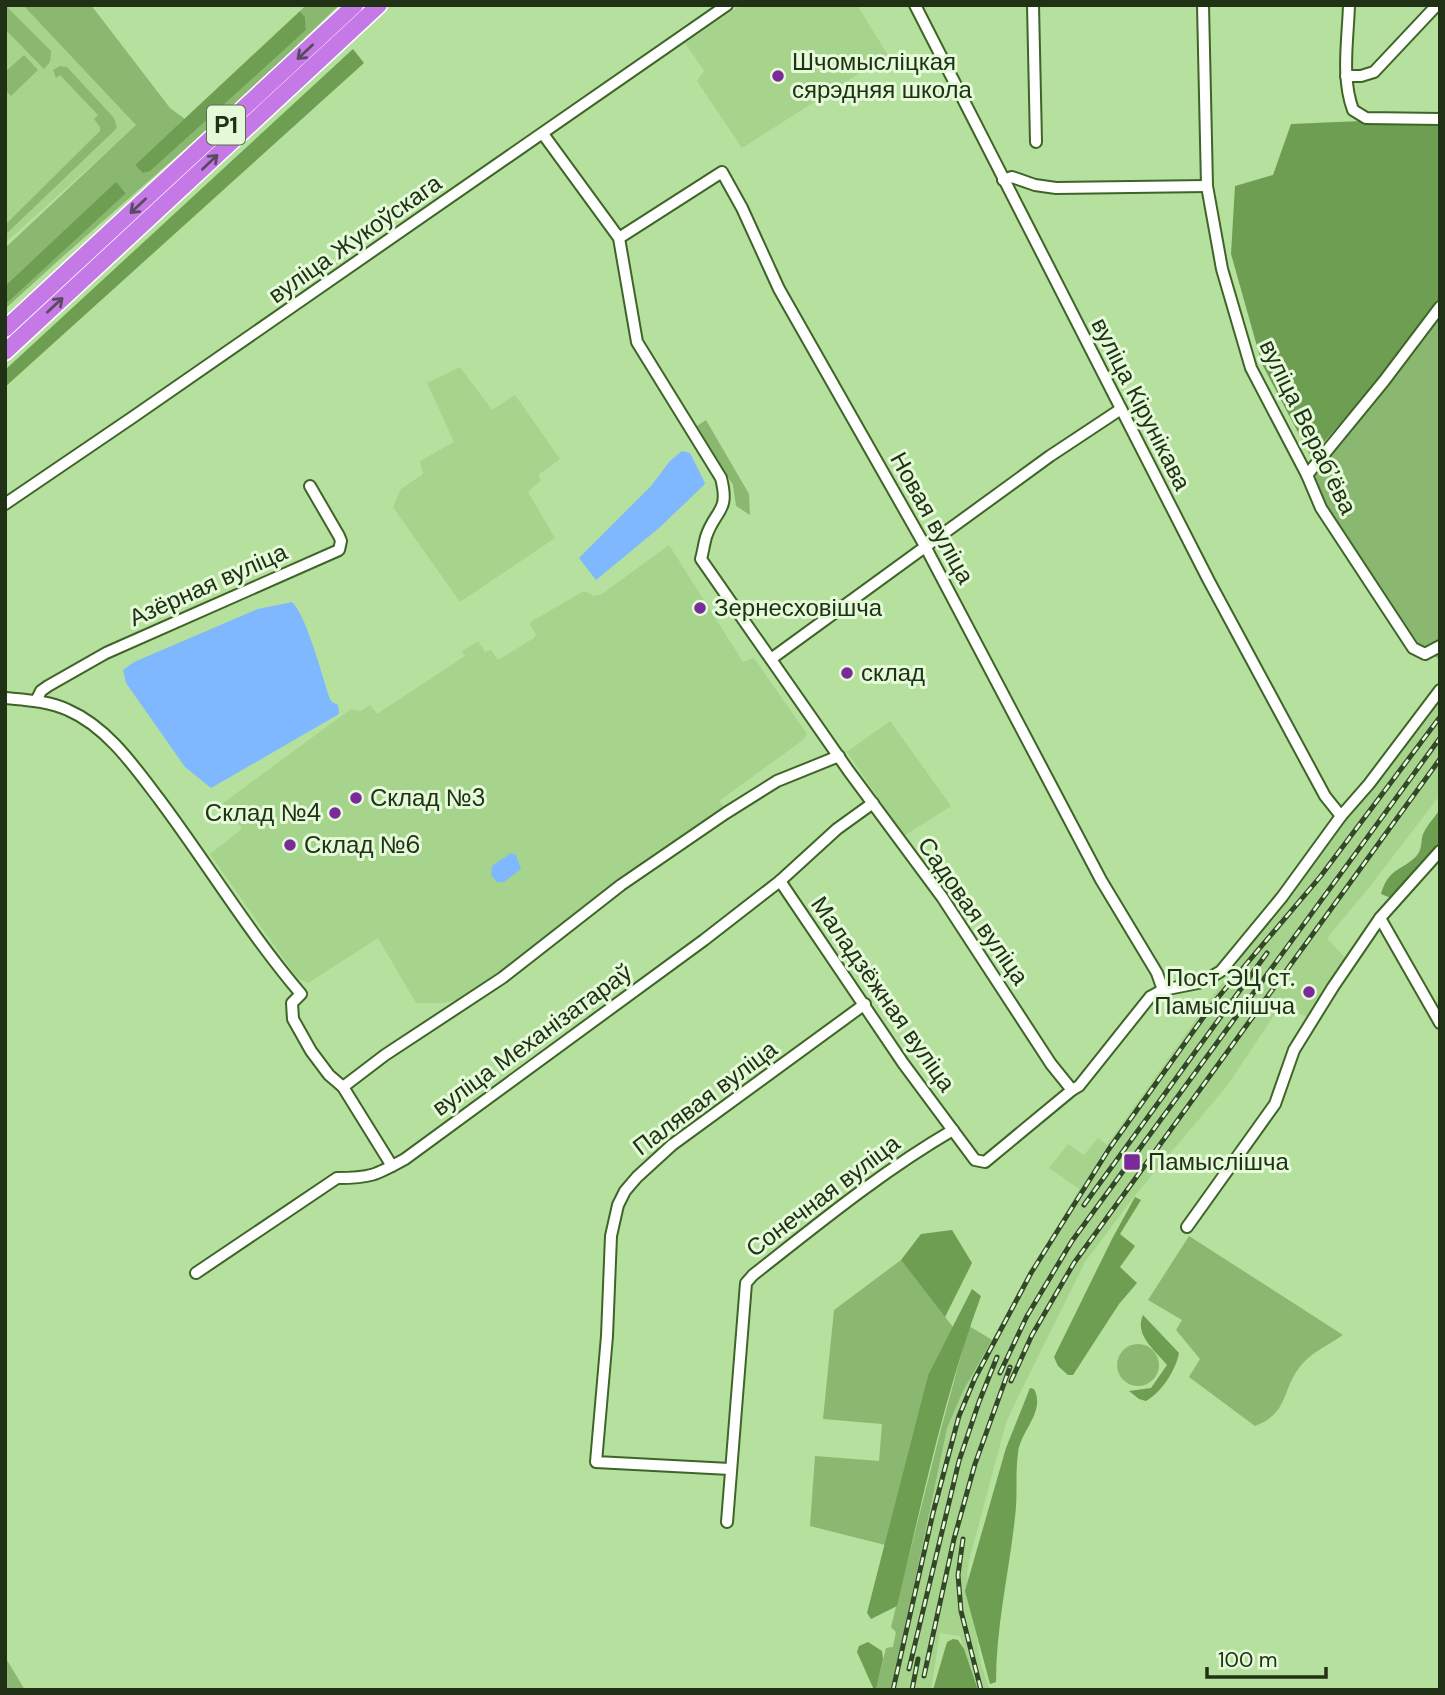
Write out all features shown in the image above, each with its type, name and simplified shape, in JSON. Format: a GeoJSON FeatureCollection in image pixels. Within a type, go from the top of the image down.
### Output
{"type":"FeatureCollection","features":[{"type":"Feature","properties":{"kind":"highway","name":"Р1"},"geometry":{"type":"LineString","coordinates":[[5,329],[355,5]]}},
{"type":"Feature","properties":{"kind":"highway","name":"Р1"},"geometry":{"type":"LineString","coordinates":[[5,352],[379,5]]}},
{"type":"Feature","properties":{"kind":"street","name":"вуліца Жукоўскага"},"geometry":{"type":"LineString","coordinates":[[5,504],[727,5]]}},
{"type":"Feature","properties":{"kind":"street","name":"вуліца Кірунікава"},"geometry":{"type":"LineString","coordinates":[[915,5],[1209,581],[1321,791],[1341,816]]}},
{"type":"Feature","properties":{"kind":"street"},"geometry":{"type":"LineString","coordinates":[[1033,5],[1036,142]]}},
{"type":"Feature","properties":{"kind":"street","name":"вуліца Верабʼёва"},"geometry":{"type":"LineString","coordinates":[[1203,5],[1207,186],[1222,269],[1251,368],[1327,519],[1413,648],[1425,654],[1440,646]]}},
{"type":"Feature","properties":{"kind":"street"},"geometry":{"type":"LineString","coordinates":[[1349,5],[1346,76],[1351,104],[1358,114],[1366,118],[1440,119]]}},
{"type":"Feature","properties":{"kind":"street"},"geometry":{"type":"LineString","coordinates":[[1346,76],[1361,76],[1374,72],[1437,5]]}},
{"type":"Feature","properties":{"kind":"street"},"geometry":{"type":"LineString","coordinates":[[542,134],[619,238]]}},
{"type":"Feature","properties":{"kind":"street","name":"Новая вуліца"},"geometry":{"type":"LineString","coordinates":[[619,238],[722,172],[742,208],[779,289],[925,546],[1101,880],[1157,973],[1163,990]]}},
{"type":"Feature","properties":{"kind":"street"},"geometry":{"type":"LineString","coordinates":[[1003,180],[1012,177],[1035,186],[1056,188],[1207,186]]}},
{"type":"Feature","properties":{"kind":"street","name":"Садовая вуліца"},"geometry":{"type":"LineString","coordinates":[[619,238],[636,342],[721,478],[725,495],[723,509],[706,536],[701,559],[838,756],[942,897],[1051,1064],[1072,1090]]}},
{"type":"Feature","properties":{"kind":"street"},"geometry":{"type":"LineString","coordinates":[[1307,475],[1440,307]]}},
{"type":"Feature","properties":{"kind":"street"},"geometry":{"type":"LineString","coordinates":[[771,659],[1050,456],[1121,409]]}},
{"type":"Feature","properties":{"kind":"street","name":"Азёрная вуліца"},"geometry":{"type":"LineString","coordinates":[[36,701],[41,691],[48,686],[106,653],[339,550],[339,536],[310,486]]}},
{"type":"Feature","properties":{"kind":"street"},"geometry":{"type":"LineString","coordinates":[[1163,990],[1203,982],[1221,971],[1282,898],[1341,816],[1440,691]]}},
{"type":"Feature","properties":{"kind":"street"},"geometry":{"type":"LineString","coordinates":[[5,698],[36,701],[68,710],[85,719],[100,731],[140,774],[301,994],[292,1003],[293,1019],[311,1051],[342,1087],[392,1166]]}},
{"type":"Feature","properties":{"kind":"street"},"geometry":{"type":"LineString","coordinates":[[342,1087],[385,1055],[502,978],[621,885],[726,813],[777,781],[838,756]]}},
{"type":"Feature","properties":{"kind":"street","name":"вуліца Механізатараў"},"geometry":{"type":"LineString","coordinates":[[196,1273],[337,1178],[366,1178],[378,1175],[392,1166],[681,956],[780,881],[837,830],[873,803]]}},
{"type":"Feature","properties":{"kind":"street"},"geometry":{"type":"LineString","coordinates":[[1187,1227],[1276,1104],[1294,1051],[1333,987],[1380,918],[1440,851]]}},
{"type":"Feature","properties":{"kind":"street","name":"Маладзёжная вуліца"},"geometry":{"type":"LineString","coordinates":[[780,881],[903,1063],[975,1160],[982,1163],[988,1161],[1079,1086],[1150,997],[1163,990]]}},
{"type":"Feature","properties":{"kind":"street"},"geometry":{"type":"LineString","coordinates":[[1380,918],[1440,1023]]}},
{"type":"Feature","properties":{"kind":"street","name":"Палявая вуліца"},"geometry":{"type":"LineString","coordinates":[[730,1469],[596,1462],[607,1336],[611,1236],[618,1205],[637,1177],[672,1145],[865,1004]]}},
{"type":"Feature","properties":{"kind":"street","name":"Сонечная вуліца"},"geometry":{"type":"LineString","coordinates":[[727,1522],[746,1283],[843,1203],[909,1156],[953,1130]]}},
{"type":"Feature","properties":{"kind":"shaded area"},"geometry":{"type":"Polygon","coordinates":[[[5,5],[83,5],[137,125],[5,243],[5,5]]]}},
{"type":"Feature","properties":{"kind":"shaded area"},"geometry":{"type":"Polygon","coordinates":[[[5,5],[51,51],[50,62],[44,69],[5,29],[5,5]]]}},
{"type":"Feature","properties":{"kind":"shaded area"},"geometry":{"type":"Polygon","coordinates":[[[23,5],[91,5],[170,108],[185,119],[135,165],[144,173],[306,30],[305,17],[300,11],[306,5],[339,5],[242,99],[5,309],[5,305],[126,192],[116,183],[5,286],[5,248],[136,125],[23,5]]]}},
{"type":"Feature","properties":{"kind":"shaded area","name":"Шчомысліцкая сярэдняя школа"},"geometry":{"type":"Polygon","coordinates":[[[741,5],[857,5],[888,55],[742,148],[697,81],[704,71],[685,43],[741,5]]]}},
{"type":"Feature","properties":{"kind":"shaded area"},"geometry":{"type":"Polygon","coordinates":[[[300,11],[305,17],[306,30],[150,171],[143,173],[135,165],[300,11]]]}},
{"type":"Feature","properties":{"kind":"shaded area"},"geometry":{"type":"Polygon","coordinates":[[[353,49],[364,63],[5,387],[5,370],[353,49]]]}},
{"type":"Feature","properties":{"kind":"shaded area"},"geometry":{"type":"Polygon","coordinates":[[[24,55],[38,70],[11,96],[5,90],[5,72],[24,55]]]}},
{"type":"Feature","properties":{"kind":"shaded area"},"geometry":{"type":"Polygon","coordinates":[[[60,66],[67,67],[114,118],[117,128],[5,235],[5,225],[100,131],[94,119],[98,115],[60,75],[56,78],[53,70],[60,66]]]}},
{"type":"Feature","properties":{"kind":"shaded area"},"geometry":{"type":"Polygon","coordinates":[[[1362,121],[1440,123],[1440,309],[1311,457],[1262,364],[1231,254],[1235,186],[1273,175],[1291,124],[1362,121]]]}},
{"type":"Feature","properties":{"kind":"shaded area"},"geometry":{"type":"Polygon","coordinates":[[[116,182],[126,193],[5,305],[5,286],[116,182]]]}},
{"type":"Feature","properties":{"kind":"shaded area"},"geometry":{"type":"Polygon","coordinates":[[[1440,312],[1440,660],[1420,646],[1311,481],[1440,312]]]}},
{"type":"Feature","properties":{"kind":"shaded area"},"geometry":{"type":"Polygon","coordinates":[[[460,367],[492,410],[515,395],[560,459],[538,475],[541,480],[528,492],[555,538],[460,602],[393,507],[401,489],[423,474],[420,461],[454,442],[427,383],[460,367]]]}},
{"type":"Feature","properties":{"kind":"shaded area"},"geometry":{"type":"Polygon","coordinates":[[[706,420],[749,494],[750,515],[736,506],[733,485],[697,426],[706,420]]]}},
{"type":"Feature","properties":{"kind":"shaded area"},"geometry":{"type":"Polygon","coordinates":[[[669,545],[743,662],[754,658],[807,734],[803,740],[719,801],[724,808],[582,908],[498,977],[459,999],[444,1003],[416,1003],[378,938],[308,983],[297,978],[210,854],[242,829],[223,803],[351,709],[361,711],[370,705],[377,714],[465,656],[462,651],[478,641],[485,652],[491,650],[498,660],[534,638],[536,634],[530,625],[532,621],[584,591],[594,596],[602,594],[669,545]]]}},
{"type":"Feature","properties":{"kind":"shaded area"},"geometry":{"type":"Polygon","coordinates":[[[1440,694],[1440,795],[1327,938],[1346,959],[1307,1017],[1281,1005],[1227,1086],[1136,1194],[1085,1262],[1006,1423],[967,1574],[981,1664],[990,1690],[975,1690],[960,1636],[940,1633],[931,1690],[876,1690],[886,1648],[893,1647],[896,1632],[891,1627],[969,1326],[992,1340],[1079,1189],[1049,1168],[1068,1144],[1084,1155],[1098,1138],[1107,1145],[1209,1001],[1440,694]]]}},
{"type":"Feature","properties":{"kind":"shaded area"},"geometry":{"type":"Polygon","coordinates":[[[890,721],[951,806],[904,836],[847,752],[890,721]]]}},
{"type":"Feature","properties":{"kind":"shaded area"},"geometry":{"type":"Polygon","coordinates":[[[1440,809],[1440,847],[1391,898],[1381,894],[1388,878],[1418,854],[1424,832],[1440,809]]]}},
{"type":"Feature","properties":{"kind":"shaded area"},"geometry":{"type":"Polygon","coordinates":[[[1135,1197],[1141,1200],[1120,1234],[1135,1246],[1120,1267],[1137,1283],[1119,1304],[1073,1375],[1068,1375],[1058,1366],[1054,1357],[1135,1197]]]}},
{"type":"Feature","properties":{"kind":"shaded area"},"geometry":{"type":"Polygon","coordinates":[[[952,1230],[972,1263],[945,1317],[901,1260],[921,1234],[952,1230]]]}},
{"type":"Feature","properties":{"kind":"shaded area"},"geometry":{"type":"Polygon","coordinates":[[[1189,1236],[1343,1335],[1303,1363],[1280,1407],[1255,1426],[1189,1377],[1200,1359],[1176,1330],[1182,1320],[1148,1300],[1189,1236]]]}},
{"type":"Feature","properties":{"kind":"shaded area"},"geometry":{"type":"Polygon","coordinates":[[[901,1260],[953,1327],[928,1375],[885,1545],[810,1526],[815,1456],[879,1461],[882,1424],[823,1419],[834,1310],[901,1260]]]}},
{"type":"Feature","properties":{"kind":"shaded area"},"geometry":{"type":"Polygon","coordinates":[[[972,1289],[981,1296],[945,1411],[897,1606],[871,1619],[867,1613],[928,1375],[972,1289]]]}},
{"type":"Feature","properties":{"kind":"shaded area"},"geometry":{"type":"Polygon","coordinates":[[[1143,1315],[1179,1353],[1167,1380],[1157,1393],[1146,1401],[1129,1391],[1151,1388],[1167,1365],[1143,1336],[1143,1315]]]}},
{"type":"Feature","properties":{"kind":"shaded area"},"geometry":{"type":"Polygon","coordinates":[[[969,1326],[992,1340],[963,1391],[947,1428],[892,1690],[876,1690],[886,1648],[893,1647],[896,1632],[891,1627],[969,1326]]]}},
{"type":"Feature","properties":{"kind":"shaded area"},"geometry":{"type":"Polygon","coordinates":[[[1138,1344],[1153,1350],[1159,1365],[1153,1380],[1138,1386],[1123,1380],[1117,1365],[1123,1350],[1138,1344]]]}},
{"type":"Feature","properties":{"kind":"shaded area"},"geometry":{"type":"Polygon","coordinates":[[[1030,1388],[1034,1389],[1037,1406],[1018,1453],[1016,1509],[1000,1620],[996,1682],[990,1684],[965,1591],[1006,1448],[1030,1388]]]}},
{"type":"Feature","properties":{"kind":"shaded area"},"geometry":{"type":"Polygon","coordinates":[[[958,1640],[964,1649],[978,1690],[933,1690],[947,1642],[958,1640]]]}},
{"type":"Feature","properties":{"kind":"shaded area"},"geometry":{"type":"Polygon","coordinates":[[[868,1642],[882,1651],[883,1659],[876,1690],[857,1652],[859,1646],[868,1642]]]}},
{"type":"Feature","properties":{"kind":"shaded area"},"geometry":{"type":"Polygon","coordinates":[[[5,1657],[25,1690],[5,1690],[5,1657]]]}},
{"type":"Feature","properties":{"kind":"water"},"geometry":{"type":"Polygon","coordinates":[[[682,451],[690,453],[704,485],[659,528],[596,580],[579,558],[682,451]]]}},
{"type":"Feature","properties":{"kind":"water"},"geometry":{"type":"Polygon","coordinates":[[[292,602],[303,620],[330,699],[338,705],[339,714],[211,788],[185,767],[126,683],[123,670],[134,662],[258,609],[292,602]]]}},
{"type":"Feature","properties":{"kind":"water"},"geometry":{"type":"Polygon","coordinates":[[[511,853],[516,855],[521,869],[504,882],[497,882],[491,875],[492,866],[511,853]]]}},
{"type":"Feature","properties":{"kind":"railway"},"geometry":{"type":"LineString","coordinates":[[893,1690],[933,1513],[959,1416],[975,1378],[1031,1273],[1109,1149],[1215,1001],[1320,877],[1440,717]]}},
{"type":"Feature","properties":{"kind":"railway"},"geometry":{"type":"LineString","coordinates":[[1000,1373],[1027,1316],[1072,1241],[1440,738]]}},
{"type":"Feature","properties":{"kind":"railway"},"geometry":{"type":"LineString","coordinates":[[1011,1381],[1032,1335],[1074,1263],[1440,759]]}},
{"type":"Feature","properties":{"kind":"railway"},"geometry":{"type":"LineString","coordinates":[[1084,1205],[1267,953]]}},
{"type":"Feature","properties":{"kind":"railway"},"geometry":{"type":"LineString","coordinates":[[909,1669],[959,1461],[997,1357]]}},
{"type":"Feature","properties":{"kind":"railway"},"geometry":{"type":"LineString","coordinates":[[924,1676],[954,1539],[975,1464],[1010,1367]]}},
{"type":"Feature","properties":{"kind":"railway"},"geometry":{"type":"LineString","coordinates":[[963,1539],[958,1575],[961,1611],[981,1690]]}},
{"type":"Feature","properties":{"kind":"railway"},"geometry":{"type":"LineString","coordinates":[[912,1690],[918,1659]]}},
{"type":"Feature","properties":{"kind":"place","name":"Шчомысліцкая сярэдняя школа"},"geometry":{"type":"Point","coordinates":[778,76]}},
{"type":"Feature","properties":{"kind":"place","name":"Зернесховішча"},"geometry":{"type":"Point","coordinates":[700,608]}},
{"type":"Feature","properties":{"kind":"place","name":"склад"},"geometry":{"type":"Point","coordinates":[847,673]}},
{"type":"Feature","properties":{"kind":"place","name":"Склад №3"},"geometry":{"type":"Point","coordinates":[356,798]}},
{"type":"Feature","properties":{"kind":"place","name":"Склад №4"},"geometry":{"type":"Point","coordinates":[335,813]}},
{"type":"Feature","properties":{"kind":"place","name":"Склад №6"},"geometry":{"type":"Point","coordinates":[290,845]}},
{"type":"Feature","properties":{"kind":"place","name":"Пост ЭЦ ст. Памыслішча"},"geometry":{"type":"Point","coordinates":[1309,992]}},
{"type":"Feature","properties":{"kind":"place","name":"Памыслішча"},"geometry":{"type":"Point","coordinates":[1132,1162]}}]}
